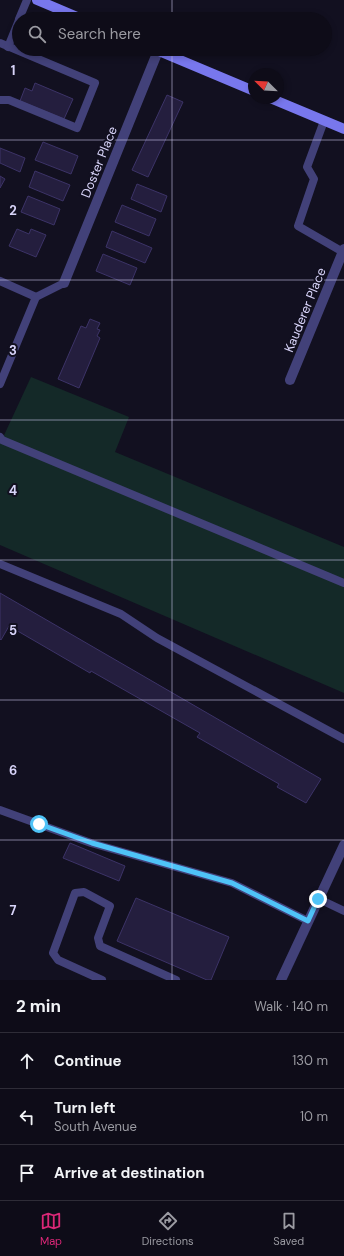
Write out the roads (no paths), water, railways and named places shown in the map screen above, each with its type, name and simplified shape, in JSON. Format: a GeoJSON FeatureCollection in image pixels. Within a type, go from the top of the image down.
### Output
{"type":"FeatureCollection","features":[{"type":"Feature","properties":{"kind":"main road"},"geometry":{"type":"LineString","coordinates":[[37,0],[65,12]]}},
{"type":"Feature","properties":{"kind":"main road"},"geometry":{"type":"LineString","coordinates":[[170,56],[248,88]]}},
{"type":"Feature","properties":{"kind":"main road"},"geometry":{"type":"LineString","coordinates":[[284,104],[344,129]]}},
{"type":"Feature","properties":{"kind":"street","name":"Doster Place"},"geometry":{"type":"LineString","coordinates":[[64,282],[154,56]]}},
{"type":"Feature","properties":{"kind":"street","name":"Kauderer Place"},"geometry":{"type":"LineString","coordinates":[[290,380],[343,251]]}},
{"type":"Feature","properties":{"kind":"street"},"geometry":{"type":"LineString","coordinates":[[281,980],[344,845]]}},
{"type":"Feature","properties":{"kind":"lane"},"geometry":{"type":"LineString","coordinates":[[22,12],[27,0]]}},
{"type":"Feature","properties":{"kind":"lane"},"geometry":{"type":"LineString","coordinates":[[4,45],[12,32]]}},
{"type":"Feature","properties":{"kind":"lane"},"geometry":{"type":"LineString","coordinates":[[0,100],[9,100],[77,128],[96,83],[31,56]]}},
{"type":"Feature","properties":{"kind":"lane"},"geometry":{"type":"LineString","coordinates":[[324,121],[307,167],[314,179],[298,226],[343,251]]}},
{"type":"Feature","properties":{"kind":"lane"},"geometry":{"type":"LineString","coordinates":[[0,281],[36,298]]}},
{"type":"Feature","properties":{"kind":"lane"},"geometry":{"type":"LineString","coordinates":[[0,384],[36,298],[64,282]]}},
{"type":"Feature","properties":{"kind":"lane"},"geometry":{"type":"LineString","coordinates":[[0,437],[2,440],[9,443],[344,583]]}},
{"type":"Feature","properties":{"kind":"lane"},"geometry":{"type":"LineString","coordinates":[[0,564],[121,614],[156,638],[344,739]]}},
{"type":"Feature","properties":{"kind":"lane"},"geometry":{"type":"LineString","coordinates":[[0,810],[92,843],[232,883],[308,921]]}},
{"type":"Feature","properties":{"kind":"lane"},"geometry":{"type":"LineString","coordinates":[[102,980],[58,960],[53,953],[75,893],[84,892],[110,906],[98,938],[100,946],[176,980]]}},
{"type":"Feature","properties":{"kind":"lane"},"geometry":{"type":"LineString","coordinates":[[318,899],[344,911]]}}]}
